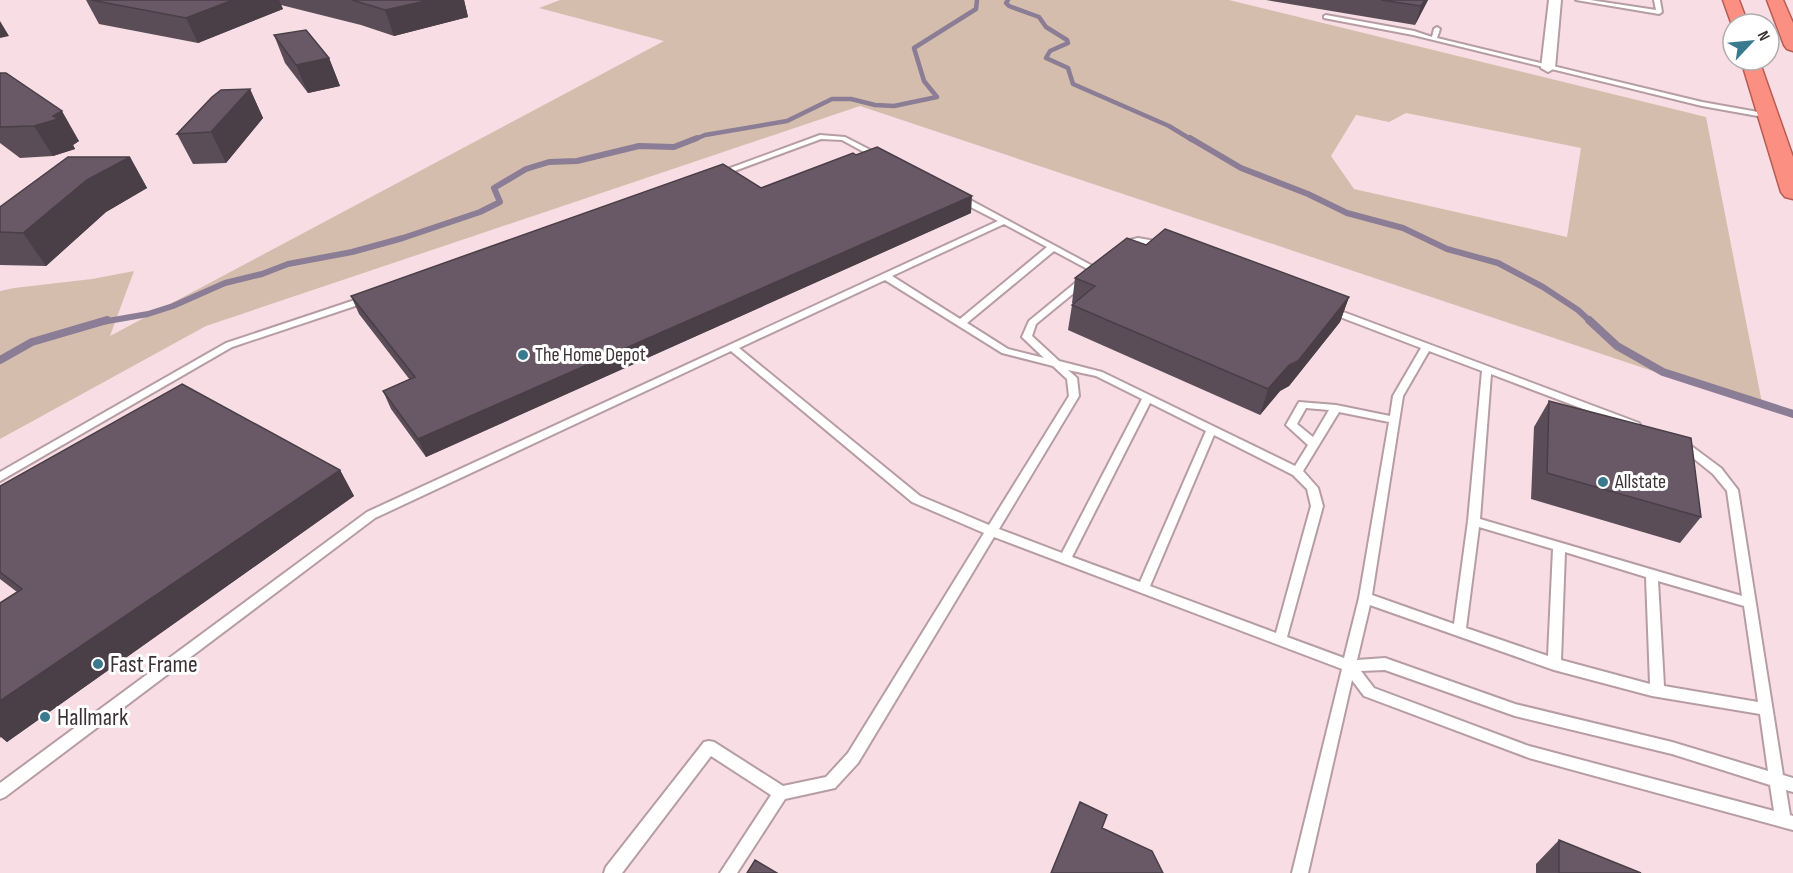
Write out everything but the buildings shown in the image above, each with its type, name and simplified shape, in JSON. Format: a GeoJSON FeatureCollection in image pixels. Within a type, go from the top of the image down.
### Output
{"type":"FeatureCollection","features":[{"type":"Feature","properties":{"kind":"highway"},"geometry":{"type":"LineString","coordinates":[[1775,0],[1793,45]]}},
{"type":"Feature","properties":{"kind":"highway"},"geometry":{"type":"LineString","coordinates":[[1754,72],[1793,192]]}},
{"type":"Feature","properties":{"kind":"street"},"geometry":{"type":"LineString","coordinates":[[1548,68],[1555,0]]}},
{"type":"Feature","properties":{"kind":"lane"},"geometry":{"type":"LineString","coordinates":[[1579,0],[1659,12],[1657,0]]}},
{"type":"Feature","properties":{"kind":"lane"},"geometry":{"type":"LineString","coordinates":[[1326,17],[1414,33],[1548,68],[1702,104],[1769,116]]}},
{"type":"Feature","properties":{"kind":"lane"},"geometry":{"type":"LineString","coordinates":[[1434,39],[1437,29]]}},
{"type":"Feature","properties":{"kind":"lane"},"geometry":{"type":"LineString","coordinates":[[710,177],[820,137],[843,138],[883,159]]}},
{"type":"Feature","properties":{"kind":"lane"},"geometry":{"type":"LineString","coordinates":[[944,190],[1053,247],[1104,263]]}},
{"type":"Feature","properties":{"kind":"lane"},"geometry":{"type":"LineString","coordinates":[[0,792],[371,515],[1004,221]]}},
{"type":"Feature","properties":{"kind":"lane"},"geometry":{"type":"LineString","coordinates":[[612,873],[709,747],[781,793],[830,783],[853,758],[1074,396],[1072,378],[1027,338],[1032,323],[1131,241],[1147,241],[1170,249]]}},
{"type":"Feature","properties":{"kind":"lane"},"geometry":{"type":"LineString","coordinates":[[960,323],[1053,247]]}},
{"type":"Feature","properties":{"kind":"lane"},"geometry":{"type":"LineString","coordinates":[[885,276],[1005,351],[1099,374],[1297,471],[1312,488],[1317,506],[1280,640]]}},
{"type":"Feature","properties":{"kind":"lane"},"geometry":{"type":"LineString","coordinates":[[0,477],[229,345],[380,295]]}},
{"type":"Feature","properties":{"kind":"lane"},"geometry":{"type":"LineString","coordinates":[[1315,304],[1642,428]]}},
{"type":"Feature","properties":{"kind":"lane"},"geometry":{"type":"LineString","coordinates":[[1300,873],[1365,598],[1398,396],[1427,346]]}},
{"type":"Feature","properties":{"kind":"lane"},"geometry":{"type":"LineString","coordinates":[[732,347],[916,499],[991,531],[1349,666],[1385,664],[1515,710],[1672,748],[1793,785]]}},
{"type":"Feature","properties":{"kind":"lane"},"geometry":{"type":"LineString","coordinates":[[1459,632],[1474,521],[1487,369]]}},
{"type":"Feature","properties":{"kind":"lane"},"geometry":{"type":"LineString","coordinates":[[1065,559],[1147,399]]}},
{"type":"Feature","properties":{"kind":"lane"},"geometry":{"type":"LineString","coordinates":[[1314,444],[1291,425],[1303,404],[1394,420]]}},
{"type":"Feature","properties":{"kind":"lane"},"geometry":{"type":"LineString","coordinates":[[1297,471],[1336,408]]}},
{"type":"Feature","properties":{"kind":"lane"},"geometry":{"type":"LineString","coordinates":[[1143,589],[1211,430]]}},
{"type":"Feature","properties":{"kind":"lane"},"geometry":{"type":"LineString","coordinates":[[1673,440],[1691,450],[1717,471],[1732,490],[1776,780],[1788,821]]}},
{"type":"Feature","properties":{"kind":"lane"},"geometry":{"type":"LineString","coordinates":[[1474,521],[1749,603]]}},
{"type":"Feature","properties":{"kind":"lane"},"geometry":{"type":"LineString","coordinates":[[1554,664],[1559,546]]}},
{"type":"Feature","properties":{"kind":"lane"},"geometry":{"type":"LineString","coordinates":[[1652,575],[1657,691]]}},
{"type":"Feature","properties":{"kind":"lane"},"geometry":{"type":"LineString","coordinates":[[1365,598],[1554,664],[1657,691],[1766,709]]}},
{"type":"Feature","properties":{"kind":"lane"},"geometry":{"type":"LineString","coordinates":[[1349,666],[1369,692],[1529,752],[1788,821]]}},
{"type":"Feature","properties":{"kind":"lane"},"geometry":{"type":"LineString","coordinates":[[728,873],[781,793]]}},
{"type":"Feature","properties":{"kind":"shaded area"},"geometry":{"type":"Polygon","coordinates":[[[560,0],[1229,0],[1706,117],[1763,408],[860,106],[206,326],[0,439],[0,291],[134,271],[110,336],[664,41],[539,8],[560,0]],[[1406,113],[1389,122],[1356,115],[1331,156],[1354,189],[1567,237],[1581,148],[1406,113]]]}},
{"type":"Feature","properties":{"kind":"waterway"},"geometry":{"type":"LineString","coordinates":[[693,140],[705,135],[787,121],[832,99],[851,99],[875,105],[894,106],[937,97],[924,81],[914,48],[976,9],[977,0]]}},
{"type":"Feature","properties":{"kind":"waterway"},"geometry":{"type":"LineString","coordinates":[[1008,0],[1006,3],[1009,6],[1039,17],[1046,27],[1067,40],[1068,43],[1050,51],[1046,58],[1068,68],[1073,84],[1169,126],[1192,140]]}},
{"type":"Feature","properties":{"kind":"waterway"},"geometry":{"type":"LineString","coordinates":[[102,322],[148,314],[173,306],[225,283],[262,274],[288,264],[352,252],[403,238],[480,212],[500,202],[494,188],[526,169],[549,162],[577,161],[639,146],[674,147],[697,138]]}},
{"type":"Feature","properties":{"kind":"waterway"},"geometry":{"type":"LineString","coordinates":[[1190,138],[1241,168],[1308,194],[1347,213],[1403,228],[1447,249],[1498,263],[1543,287],[1578,310],[1591,322]]}},
{"type":"Feature","properties":{"kind":"waterway"},"geometry":{"type":"LineString","coordinates":[[0,360],[32,342],[107,320]]}},
{"type":"Feature","properties":{"kind":"waterway"},"geometry":{"type":"LineString","coordinates":[[1589,320],[1617,346],[1663,372],[1793,414]]}},
{"type":"Feature","properties":{"kind":"place","name":"The Home Depot"},"geometry":{"type":"Point","coordinates":[523,355]}},
{"type":"Feature","properties":{"kind":"place","name":"Allstate"},"geometry":{"type":"Point","coordinates":[1603,482]}},
{"type":"Feature","properties":{"kind":"place","name":"Fast Frame"},"geometry":{"type":"Point","coordinates":[98,664]}},
{"type":"Feature","properties":{"kind":"place","name":"Hallmark"},"geometry":{"type":"Point","coordinates":[45,717]}}]}
